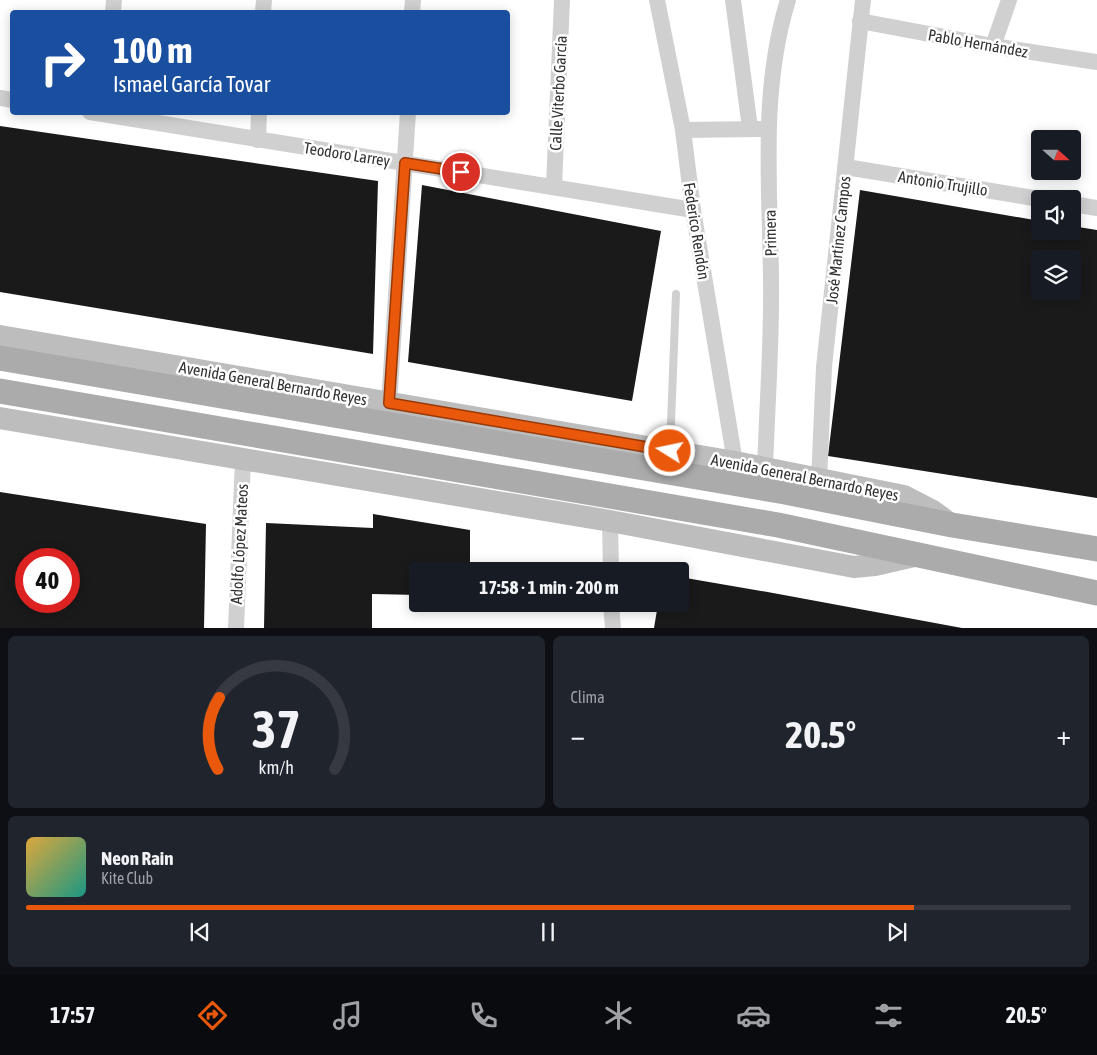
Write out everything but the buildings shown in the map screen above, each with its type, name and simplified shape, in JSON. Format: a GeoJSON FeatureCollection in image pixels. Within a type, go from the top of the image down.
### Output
{"type":"FeatureCollection","features":[{"type":"Feature","properties":{"kind":"main road","name":"Avenida General Bernardo Reyes"},"geometry":{"type":"LineString","coordinates":[[0,358],[785,492],[952,525],[1097,550]]}},
{"type":"Feature","properties":{"kind":"main road"},"geometry":{"type":"LineString","coordinates":[[0,391],[778,525],[914,556],[1097,593]]}},
{"type":"Feature","properties":{"kind":"street","name":"Calle Viterbo García"},"geometry":{"type":"LineString","coordinates":[[554,186],[562,0]]}},
{"type":"Feature","properties":{"kind":"street","name":"Federico Rendón"},"geometry":{"type":"LineString","coordinates":[[657,0],[683,130],[694,210],[735,462]]}},
{"type":"Feature","properties":{"kind":"street"},"geometry":{"type":"LineString","coordinates":[[733,0],[750,128]]}},
{"type":"Feature","properties":{"kind":"street","name":"Primera"},"geometry":{"type":"LineString","coordinates":[[765,469],[771,311],[768,106],[780,26],[788,0]]}},
{"type":"Feature","properties":{"kind":"street","name":"José Martínez Campos"},"geometry":{"type":"LineString","coordinates":[[819,480],[824,367],[863,0]]}},
{"type":"Feature","properties":{"kind":"street"},"geometry":{"type":"LineString","coordinates":[[994,46],[1008,0]]}},
{"type":"Feature","properties":{"kind":"street","name":"Pablo Hernández"},"geometry":{"type":"LineString","coordinates":[[860,21],[994,46],[1097,62]]}},
{"type":"Feature","properties":{"kind":"street","name":"Teodoro Larrey"},"geometry":{"type":"LineString","coordinates":[[114,115],[694,210]]}},
{"type":"Feature","properties":{"kind":"street"},"geometry":{"type":"LineString","coordinates":[[258,140],[259,115]]}},
{"type":"Feature","properties":{"kind":"street"},"geometry":{"type":"LineString","coordinates":[[389,403],[408,115]]}},
{"type":"Feature","properties":{"kind":"street"},"geometry":{"type":"LineString","coordinates":[[683,130],[750,128],[769,131]]}},
{"type":"Feature","properties":{"kind":"street","name":"Antonio Trujillo"},"geometry":{"type":"LineString","coordinates":[[846,167],[1031,198]]}},
{"type":"Feature","properties":{"kind":"street"},"geometry":{"type":"LineString","coordinates":[[1081,205],[1097,208]]}},
{"type":"Feature","properties":{"kind":"street","name":"Avenida General Bernardo Reyes"},"geometry":{"type":"LineString","coordinates":[[0,336],[735,462],[904,496],[933,510],[952,525]]}},
{"type":"Feature","properties":{"kind":"street"},"geometry":{"type":"LineString","coordinates":[[0,418],[610,521],[854,567],[874,565],[914,556]]}},
{"type":"Feature","properties":{"kind":"street","name":"Adolfo López Mateos"},"geometry":{"type":"LineString","coordinates":[[236,628],[243,460]]}},
{"type":"Feature","properties":{"kind":"street"},"geometry":{"type":"LineString","coordinates":[[610,521],[610,562]]}},
{"type":"Feature","properties":{"kind":"street"},"geometry":{"type":"LineString","coordinates":[[612,612],[613,628]]}},
{"type":"Feature","properties":{"kind":"lane"},"geometry":{"type":"LineString","coordinates":[[670,451],[676,294]]}},
{"type":"Feature","properties":{"kind":"route"},"geometry":{"type":"LineString","coordinates":[[461,172],[405,163],[389,403],[670,451]]}}]}
